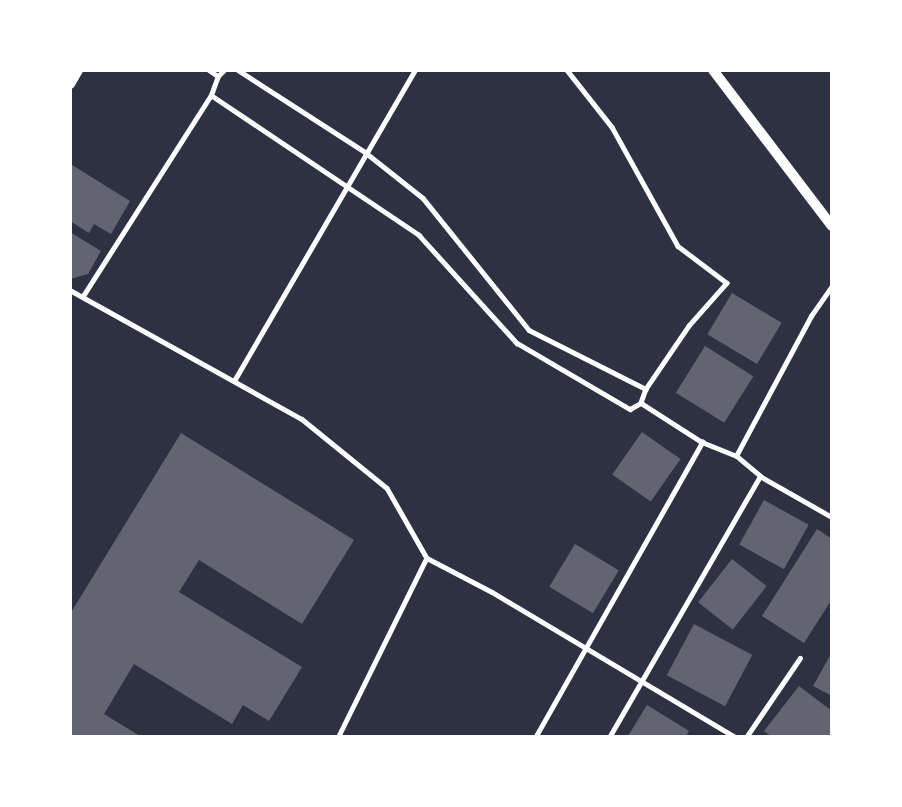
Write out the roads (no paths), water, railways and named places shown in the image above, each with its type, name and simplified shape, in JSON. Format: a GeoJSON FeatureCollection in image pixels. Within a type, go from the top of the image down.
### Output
{"type":"FeatureCollection","features":[{"type":"Feature","properties":{"kind":"street"},"geometry":{"type":"LineString","coordinates":[[70,84],[78,70]]}},
{"type":"Feature","properties":{"kind":"street"},"geometry":{"type":"LineString","coordinates":[[713,70],[831,226]]}},
{"type":"Feature","properties":{"kind":"lane"},"geometry":{"type":"LineString","coordinates":[[209,70],[218,76]]}},
{"type":"Feature","properties":{"kind":"lane"},"geometry":{"type":"LineString","coordinates":[[83,296],[211,95],[218,76],[224,70]]}},
{"type":"Feature","properties":{"kind":"lane"},"geometry":{"type":"LineString","coordinates":[[238,70],[365,152],[423,198],[529,330],[646,389]]}},
{"type":"Feature","properties":{"kind":"lane"},"geometry":{"type":"LineString","coordinates":[[234,381],[351,186],[365,152],[415,70]]}},
{"type":"Feature","properties":{"kind":"lane"},"geometry":{"type":"LineString","coordinates":[[211,95],[351,186],[419,236],[517,343],[630,409],[641,403],[646,389],[689,326],[727,283],[678,246],[612,126],[567,70]]}},
{"type":"Feature","properties":{"kind":"lane"},"geometry":{"type":"LineString","coordinates":[[736,456],[811,316],[831,286]]}},
{"type":"Feature","properties":{"kind":"lane"},"geometry":{"type":"LineString","coordinates":[[70,290],[302,419],[387,488],[427,558],[588,649],[734,736]]}},
{"type":"Feature","properties":{"kind":"lane"},"geometry":{"type":"LineString","coordinates":[[641,403],[702,442],[736,456],[760,476],[831,517]]}},
{"type":"Feature","properties":{"kind":"lane"},"geometry":{"type":"LineString","coordinates":[[536,736],[588,649],[702,442]]}},
{"type":"Feature","properties":{"kind":"lane"},"geometry":{"type":"LineString","coordinates":[[610,736],[760,476]]}},
{"type":"Feature","properties":{"kind":"lane"},"geometry":{"type":"LineString","coordinates":[[339,736],[427,558]]}},
{"type":"Feature","properties":{"kind":"lane"},"geometry":{"type":"LineString","coordinates":[[747,736],[800,658]]}}]}
